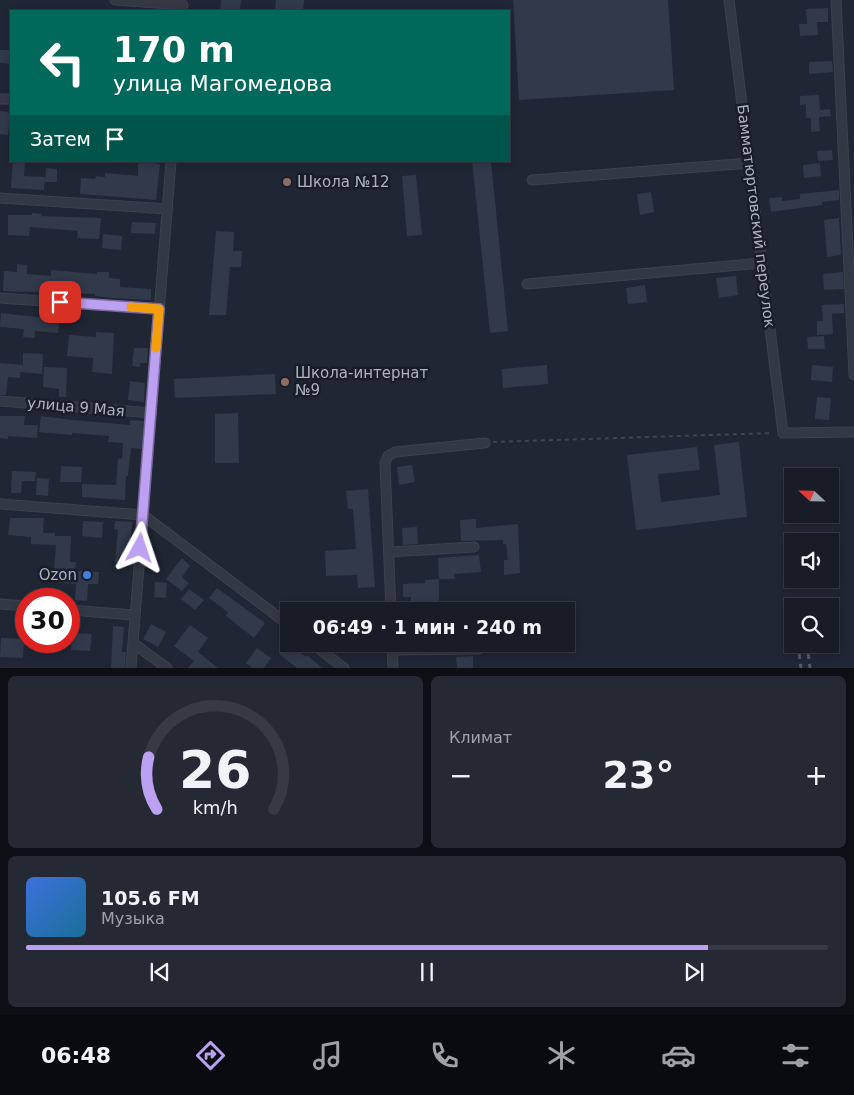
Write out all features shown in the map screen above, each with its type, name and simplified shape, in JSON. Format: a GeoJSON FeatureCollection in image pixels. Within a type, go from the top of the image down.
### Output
{"type":"FeatureCollection","features":[{"type":"Feature","properties":{"kind":"street"},"geometry":{"type":"LineString","coordinates":[[115,0],[183,5]]}},
{"type":"Feature","properties":{"kind":"street","name":"Бамматюртовский переулок"},"geometry":{"type":"LineString","coordinates":[[730,0],[783,433]]}},
{"type":"Feature","properties":{"kind":"street"},"geometry":{"type":"LineString","coordinates":[[836,0],[854,375]]}},
{"type":"Feature","properties":{"kind":"street"},"geometry":{"type":"LineString","coordinates":[[131,668],[171,162]]}},
{"type":"Feature","properties":{"kind":"street"},"geometry":{"type":"LineString","coordinates":[[532,180],[750,163]]}},
{"type":"Feature","properties":{"kind":"street"},"geometry":{"type":"LineString","coordinates":[[0,198],[168,209]]}},
{"type":"Feature","properties":{"kind":"street"},"geometry":{"type":"LineString","coordinates":[[527,284],[762,263]]}},
{"type":"Feature","properties":{"kind":"street"},"geometry":{"type":"LineString","coordinates":[[0,298],[159,309]]}},
{"type":"Feature","properties":{"kind":"street","name":"улица 9 Мая"},"geometry":{"type":"LineString","coordinates":[[0,401],[152,413]]}},
{"type":"Feature","properties":{"kind":"street"},"geometry":{"type":"LineString","coordinates":[[783,433],[854,432]]}},
{"type":"Feature","properties":{"kind":"street"},"geometry":{"type":"LineString","coordinates":[[391,602],[385,463],[388,456],[395,452],[485,443]]}},
{"type":"Feature","properties":{"kind":"street"},"geometry":{"type":"LineString","coordinates":[[0,504],[143,515],[280,618]]}},
{"type":"Feature","properties":{"kind":"street"},"geometry":{"type":"LineString","coordinates":[[390,552],[474,546]]}},
{"type":"Feature","properties":{"kind":"street"},"geometry":{"type":"LineString","coordinates":[[0,604],[15,605]]}},
{"type":"Feature","properties":{"kind":"street"},"geometry":{"type":"LineString","coordinates":[[80,611],[134,615]]}},
{"type":"Feature","properties":{"kind":"street"},"geometry":{"type":"LineString","coordinates":[[133,643],[167,668]]}},
{"type":"Feature","properties":{"kind":"street"},"geometry":{"type":"LineString","coordinates":[[323,652],[344,668]]}},
{"type":"Feature","properties":{"kind":"street"},"geometry":{"type":"LineString","coordinates":[[392,652],[393,668]]}},
{"type":"Feature","properties":{"kind":"path"},"geometry":{"type":"LineString","coordinates":[[485,443],[783,433]]}},
{"type":"Feature","properties":{"kind":"building"},"geometry":{"type":"Polygon","coordinates":[[[221,0],[241,0],[240,10],[220,10],[221,0]]]}},
{"type":"Feature","properties":{"kind":"building"},"geometry":{"type":"Polygon","coordinates":[[[276,0],[304,0],[303,10],[275,10],[276,0]]]}},
{"type":"Feature","properties":{"kind":"building"},"geometry":{"type":"Polygon","coordinates":[[[513,0],[668,0],[674,90],[519,100],[513,0]]]}},
{"type":"Feature","properties":{"kind":"building"},"geometry":{"type":"Polygon","coordinates":[[[828,8],[828,22],[817,22],[818,35],[800,36],[799,24],[807,24],[806,9],[828,8]]]}},
{"type":"Feature","properties":{"kind":"building"},"geometry":{"type":"Polygon","coordinates":[[[0,50],[10,50],[10,64],[0,63],[0,50]]]}},
{"type":"Feature","properties":{"kind":"building"},"geometry":{"type":"Polygon","coordinates":[[[832,61],[833,72],[809,74],[809,62],[832,61]]]}},
{"type":"Feature","properties":{"kind":"building"},"geometry":{"type":"Polygon","coordinates":[[[819,95],[820,110],[830,109],[831,116],[819,117],[820,131],[811,132],[811,118],[806,118],[806,104],[800,105],[800,96],[819,95]]]}},
{"type":"Feature","properties":{"kind":"building"},"geometry":{"type":"Polygon","coordinates":[[[0,111],[10,112],[8,135],[0,134],[0,111]]]}},
{"type":"Feature","properties":{"kind":"building"},"geometry":{"type":"Polygon","coordinates":[[[832,150],[833,160],[818,161],[817,151],[832,150]]]}},
{"type":"Feature","properties":{"kind":"building"},"geometry":{"type":"Polygon","coordinates":[[[13,162],[25,162],[24,176],[45,177],[44,190],[11,188],[13,162]]]}},
{"type":"Feature","properties":{"kind":"building"},"geometry":{"type":"Polygon","coordinates":[[[138,162],[160,164],[156,200],[80,194],[81,178],[95,179],[96,176],[105,177],[105,173],[138,176],[138,162]]]}},
{"type":"Feature","properties":{"kind":"building"},"geometry":{"type":"Polygon","coordinates":[[[472,162],[491,162],[508,331],[490,333],[472,162]]]}},
{"type":"Feature","properties":{"kind":"building"},"geometry":{"type":"Polygon","coordinates":[[[820,163],[821,176],[804,178],[803,165],[820,163]]]}},
{"type":"Feature","properties":{"kind":"building"},"geometry":{"type":"Polygon","coordinates":[[[46,168],[57,169],[57,182],[45,182],[46,168]]]}},
{"type":"Feature","properties":{"kind":"building"},"geometry":{"type":"Polygon","coordinates":[[[416,175],[422,235],[407,236],[402,176],[416,175]]]}},
{"type":"Feature","properties":{"kind":"building"},"geometry":{"type":"Polygon","coordinates":[[[839,190],[839,200],[822,202],[822,205],[771,212],[769,198],[782,197],[782,201],[800,199],[800,194],[839,190]]]}},
{"type":"Feature","properties":{"kind":"building"},"geometry":{"type":"Polygon","coordinates":[[[651,192],[654,212],[640,215],[637,194],[651,192]]]}},
{"type":"Feature","properties":{"kind":"building"},"geometry":{"type":"Polygon","coordinates":[[[32,213],[42,214],[41,216],[101,218],[99,239],[77,238],[78,231],[30,227],[29,236],[8,235],[8,215],[32,215],[32,213]]]}},
{"type":"Feature","properties":{"kind":"building"},"geometry":{"type":"Polygon","coordinates":[[[839,218],[841,255],[827,257],[824,220],[839,218]]]}},
{"type":"Feature","properties":{"kind":"building"},"geometry":{"type":"Polygon","coordinates":[[[132,222],[156,223],[155,234],[131,233],[132,222]]]}},
{"type":"Feature","properties":{"kind":"building"},"geometry":{"type":"Polygon","coordinates":[[[216,231],[234,232],[233,251],[242,251],[241,267],[230,267],[226,315],[209,315],[216,231]]]}},
{"type":"Feature","properties":{"kind":"building"},"geometry":{"type":"Polygon","coordinates":[[[103,234],[122,236],[121,250],[102,248],[103,234]]]}},
{"type":"Feature","properties":{"kind":"building"},"geometry":{"type":"Polygon","coordinates":[[[17,264],[27,265],[27,274],[51,276],[51,270],[97,274],[97,272],[109,272],[109,278],[120,279],[120,287],[151,289],[151,300],[112,298],[95,296],[95,294],[3,291],[4,271],[17,272],[17,264]]]}},
{"type":"Feature","properties":{"kind":"building"},"geometry":{"type":"Polygon","coordinates":[[[843,272],[844,289],[824,290],[823,274],[843,272]]]}},
{"type":"Feature","properties":{"kind":"building"},"geometry":{"type":"Polygon","coordinates":[[[736,276],[738,295],[719,298],[716,278],[736,276]]]}},
{"type":"Feature","properties":{"kind":"building"},"geometry":{"type":"Polygon","coordinates":[[[645,285],[647,302],[628,304],[626,288],[645,285]]]}},
{"type":"Feature","properties":{"kind":"building"},"geometry":{"type":"Polygon","coordinates":[[[844,304],[844,313],[832,314],[833,334],[817,335],[817,321],[823,321],[822,305],[844,304]]]}},
{"type":"Feature","properties":{"kind":"building"},"geometry":{"type":"Polygon","coordinates":[[[1,313],[47,318],[47,315],[60,316],[58,333],[35,331],[34,338],[23,337],[24,329],[0,327],[1,313]]]}},
{"type":"Feature","properties":{"kind":"building"},"geometry":{"type":"Polygon","coordinates":[[[96,332],[114,333],[112,374],[92,372],[93,358],[67,356],[69,335],[96,337],[96,332]]]}},
{"type":"Feature","properties":{"kind":"building"},"geometry":{"type":"Polygon","coordinates":[[[824,336],[825,349],[808,349],[807,337],[824,336]]]}},
{"type":"Feature","properties":{"kind":"building"},"geometry":{"type":"Polygon","coordinates":[[[134,348],[148,348],[147,363],[140,363],[140,367],[132,366],[134,348]]]}},
{"type":"Feature","properties":{"kind":"building"},"geometry":{"type":"Polygon","coordinates":[[[23,353],[43,354],[42,374],[20,372],[20,378],[8,377],[6,395],[0,395],[0,363],[23,365],[23,353]]]}},
{"type":"Feature","properties":{"kind":"building"},"geometry":{"type":"Polygon","coordinates":[[[547,365],[548,384],[503,388],[502,369],[547,365]]]}},
{"type":"Feature","properties":{"kind":"building"},"geometry":{"type":"Polygon","coordinates":[[[812,365],[833,367],[832,382],[811,380],[812,365]]]}},
{"type":"Feature","properties":{"kind":"building"},"geometry":{"type":"Polygon","coordinates":[[[44,367],[67,368],[66,397],[59,397],[59,389],[43,387],[44,367]]]}},
{"type":"Feature","properties":{"kind":"building"},"geometry":{"type":"Polygon","coordinates":[[[275,374],[276,394],[175,398],[174,379],[275,374]]]}},
{"type":"Feature","properties":{"kind":"building"},"geometry":{"type":"Polygon","coordinates":[[[130,381],[145,383],[144,402],[128,400],[130,381]]]}},
{"type":"Feature","properties":{"kind":"building"},"geometry":{"type":"Polygon","coordinates":[[[817,397],[831,398],[829,420],[815,419],[817,397]]]}},
{"type":"Feature","properties":{"kind":"building"},"geometry":{"type":"Polygon","coordinates":[[[238,413],[239,463],[215,463],[215,414],[238,413]]]}},
{"type":"Feature","properties":{"kind":"building"},"geometry":{"type":"Polygon","coordinates":[[[0,416],[25,416],[24,425],[38,425],[37,438],[8,436],[8,439],[0,438],[0,416]]]}},
{"type":"Feature","properties":{"kind":"building"},"geometry":{"type":"Polygon","coordinates":[[[41,416],[130,425],[130,420],[144,421],[142,449],[131,448],[128,476],[126,476],[125,500],[82,497],[82,484],[116,485],[118,458],[122,459],[123,443],[108,442],[109,436],[39,432],[41,416]]]}},
{"type":"Feature","properties":{"kind":"building"},"geometry":{"type":"Polygon","coordinates":[[[739,442],[747,517],[636,530],[627,455],[697,447],[700,470],[658,474],[661,502],[720,495],[714,445],[739,442]]]}},
{"type":"Feature","properties":{"kind":"building"},"geometry":{"type":"Polygon","coordinates":[[[412,465],[415,482],[399,485],[397,467],[412,465]]]}},
{"type":"Feature","properties":{"kind":"building"},"geometry":{"type":"Polygon","coordinates":[[[61,466],[82,467],[81,482],[60,482],[61,466]]]}},
{"type":"Feature","properties":{"kind":"building"},"geometry":{"type":"Polygon","coordinates":[[[12,471],[36,472],[35,481],[22,481],[21,493],[11,493],[12,471]]]}},
{"type":"Feature","properties":{"kind":"building"},"geometry":{"type":"Polygon","coordinates":[[[37,478],[49,479],[48,496],[36,495],[37,478]]]}},
{"type":"Feature","properties":{"kind":"building"},"geometry":{"type":"Polygon","coordinates":[[[368,489],[375,587],[358,588],[357,575],[326,576],[325,551],[356,549],[353,509],[348,509],[346,491],[368,489]]]}},
{"type":"Feature","properties":{"kind":"building"},"geometry":{"type":"Polygon","coordinates":[[[10,518],[44,518],[43,533],[55,533],[55,536],[71,536],[70,562],[76,562],[75,571],[99,572],[98,584],[88,584],[87,601],[80,600],[80,588],[76,588],[76,584],[53,582],[56,545],[31,544],[31,537],[8,535],[10,518]]]}},
{"type":"Feature","properties":{"kind":"building"},"geometry":{"type":"Polygon","coordinates":[[[476,519],[476,528],[518,524],[520,573],[504,575],[504,560],[508,560],[506,544],[503,544],[503,540],[461,541],[460,520],[476,519]]]}},
{"type":"Feature","properties":{"kind":"building"},"geometry":{"type":"Polygon","coordinates":[[[83,521],[103,522],[102,538],[82,536],[83,521]]]}},
{"type":"Feature","properties":{"kind":"building"},"geometry":{"type":"Polygon","coordinates":[[[115,521],[132,522],[131,539],[135,540],[134,551],[127,551],[127,563],[115,562],[118,530],[114,529],[115,521]]]}},
{"type":"Feature","properties":{"kind":"building"},"geometry":{"type":"Polygon","coordinates":[[[417,527],[418,544],[403,545],[402,528],[417,527]]]}},
{"type":"Feature","properties":{"kind":"building"},"geometry":{"type":"Polygon","coordinates":[[[479,555],[481,572],[454,574],[455,579],[439,579],[438,558],[479,555]]]}},
{"type":"Feature","properties":{"kind":"building"},"geometry":{"type":"Polygon","coordinates":[[[182,558],[190,566],[182,577],[189,583],[182,591],[166,579],[182,558]]]}},
{"type":"Feature","properties":{"kind":"building"},"geometry":{"type":"Polygon","coordinates":[[[439,579],[439,602],[411,602],[411,597],[403,597],[403,584],[425,583],[425,580],[439,579]]]}},
{"type":"Feature","properties":{"kind":"building"},"geometry":{"type":"Polygon","coordinates":[[[155,582],[167,583],[166,598],[154,597],[155,582]]]}},
{"type":"Feature","properties":{"kind":"building"},"geometry":{"type":"Polygon","coordinates":[[[217,588],[265,623],[254,638],[226,616],[228,612],[209,598],[217,588]]]}},
{"type":"Feature","properties":{"kind":"building"},"geometry":{"type":"Polygon","coordinates":[[[189,589],[204,600],[195,610],[181,599],[189,589]]]}},
{"type":"Feature","properties":{"kind":"building"},"geometry":{"type":"Polygon","coordinates":[[[151,624],[166,632],[158,647],[143,639],[151,624]]]}},
{"type":"Feature","properties":{"kind":"building"},"geometry":{"type":"Polygon","coordinates":[[[190,625],[208,638],[198,652],[218,668],[188,668],[194,661],[174,646],[190,625]]]}},
{"type":"Feature","properties":{"kind":"building"},"geometry":{"type":"Polygon","coordinates":[[[113,626],[124,627],[122,652],[126,652],[125,668],[111,668],[113,626]]]}},
{"type":"Feature","properties":{"kind":"building"},"geometry":{"type":"Polygon","coordinates":[[[80,633],[92,634],[90,651],[80,650],[80,633]]]}},
{"type":"Feature","properties":{"kind":"building"},"geometry":{"type":"Polygon","coordinates":[[[1,638],[15,639],[15,653],[23,653],[23,658],[0,657],[1,638]]]}},
{"type":"Feature","properties":{"kind":"building"},"geometry":{"type":"Polygon","coordinates":[[[257,648],[271,658],[264,668],[252,668],[246,663],[257,648]]]}},
{"type":"Feature","properties":{"kind":"building"},"geometry":{"type":"Polygon","coordinates":[[[281,652],[300,652],[306,657],[307,655],[322,668],[297,668],[279,654],[281,652]]]}},
{"type":"Feature","properties":{"kind":"building"},"geometry":{"type":"Polygon","coordinates":[[[473,656],[473,668],[457,668],[456,657],[473,656]]]}},
{"type":"Feature","properties":{"kind":"railway"},"geometry":{"type":"LineString","coordinates":[[799,653],[801,668]]}},
{"type":"Feature","properties":{"kind":"railway"},"geometry":{"type":"LineString","coordinates":[[808,653],[810,668]]}},
{"type":"Feature","properties":{"kind":"slow traffic"},"geometry":{"type":"LineString","coordinates":[[131,307],[159,309],[156,348]]}},
{"type":"Feature","properties":{"kind":"place","name":"Школа №12"},"geometry":{"type":"Point","coordinates":[287,182]}},
{"type":"Feature","properties":{"kind":"place","name":"Школа-интернат №9"},"geometry":{"type":"Point","coordinates":[285,382]}},
{"type":"Feature","properties":{"kind":"place","name":"Ozon"},"geometry":{"type":"Point","coordinates":[87,575]}},
{"type":"Feature","properties":{"kind":"route"},"geometry":{"type":"LineString","coordinates":[[60,302],[159,309],[140,548]]}}]}
